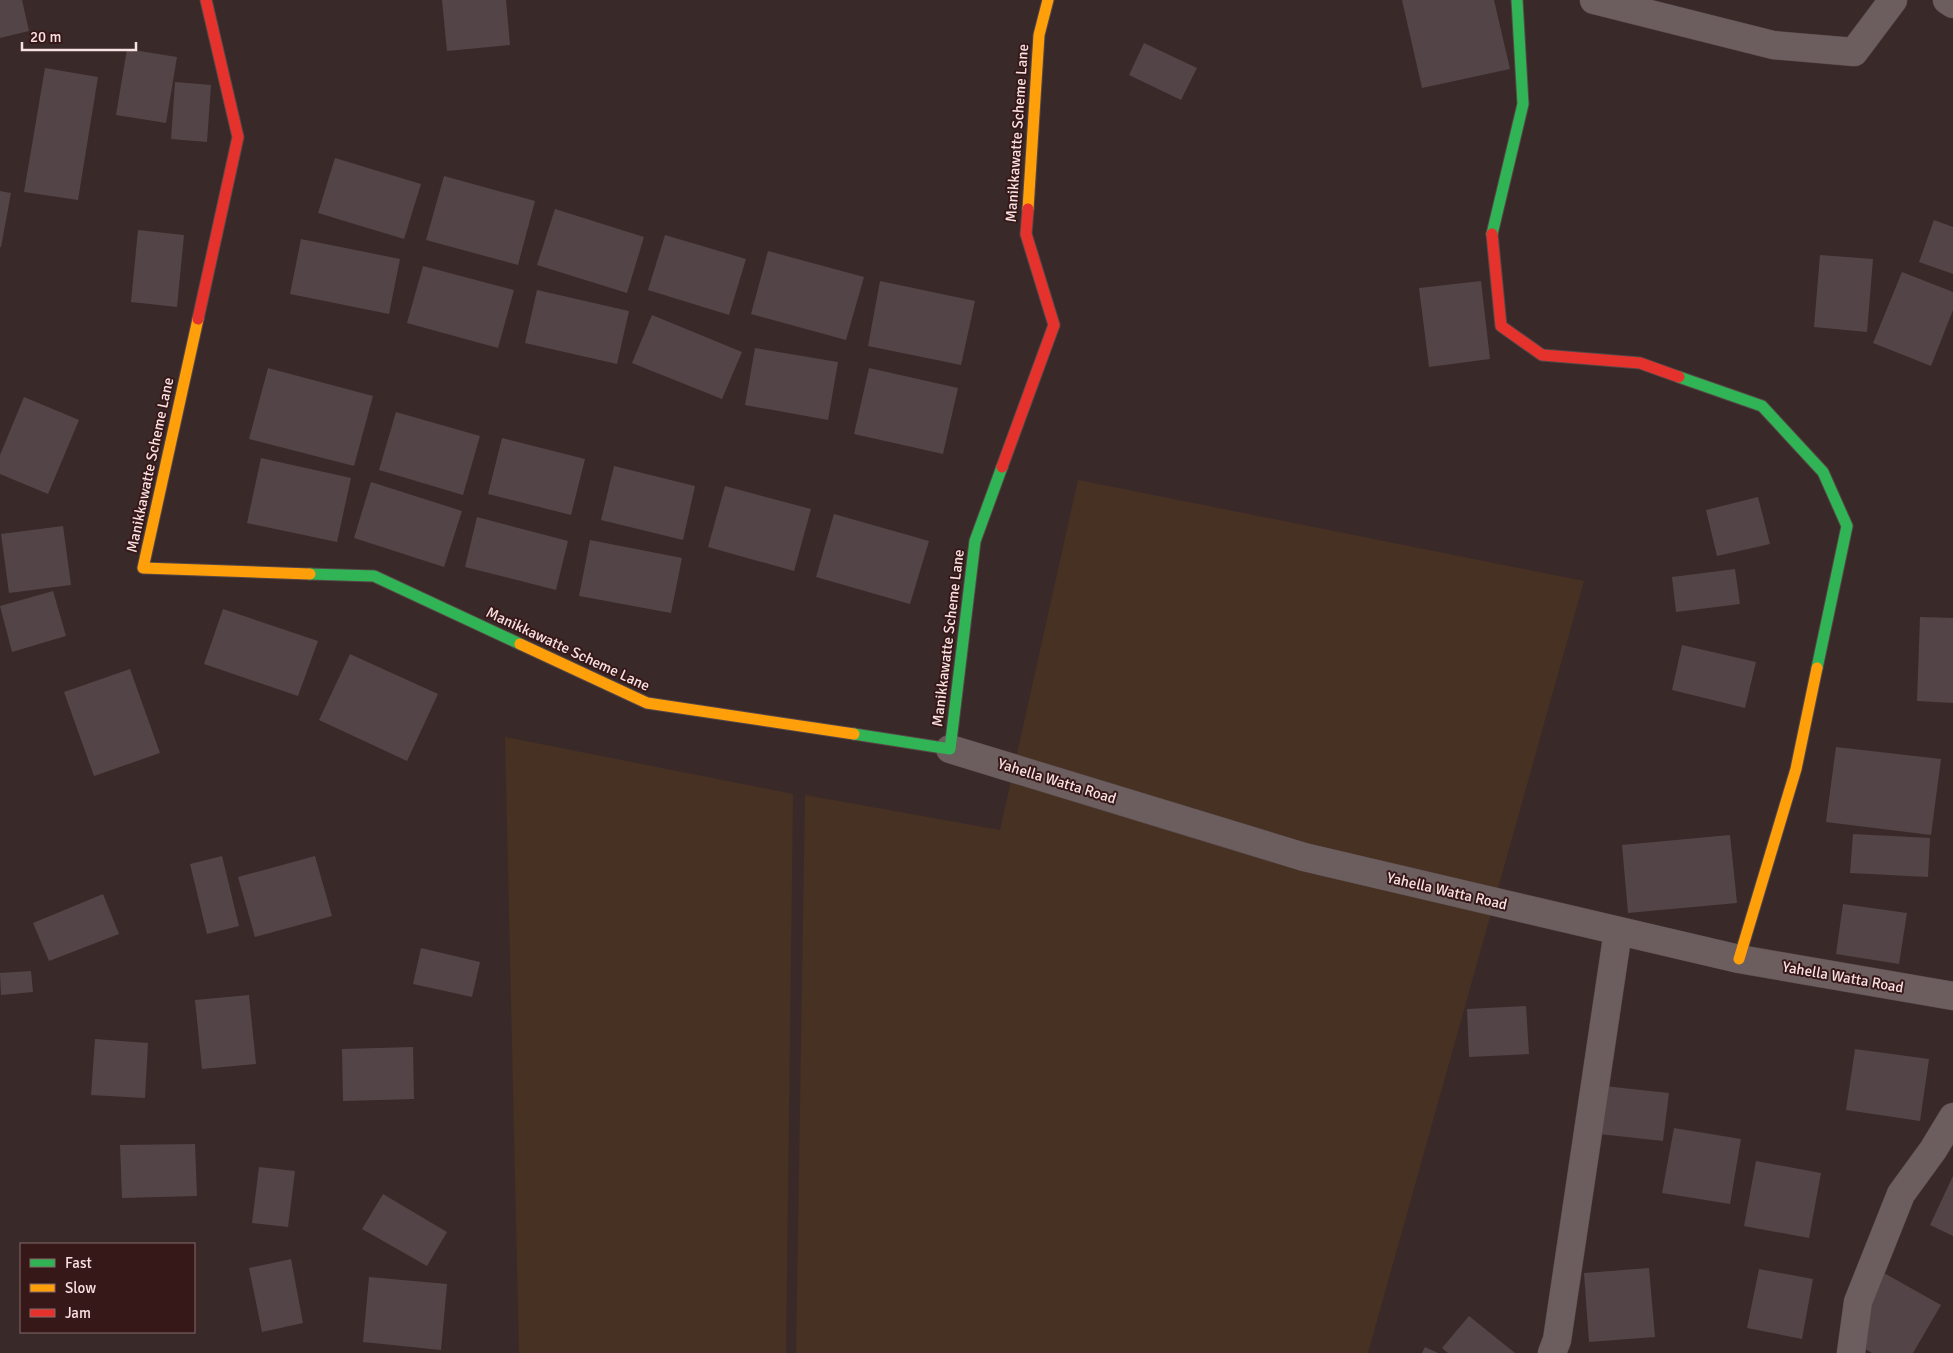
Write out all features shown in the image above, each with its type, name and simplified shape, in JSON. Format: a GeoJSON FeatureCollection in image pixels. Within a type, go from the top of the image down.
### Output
{"type":"FeatureCollection","features":[{"type":"Feature","properties":{"kind":"street","name":"Manikkawatte Scheme Lane"},"geometry":{"type":"LineString","coordinates":[[206,0],[238,137],[143,568],[374,576],[647,703],[950,749],[975,540],[1054,325],[1026,234],[1039,35],[1048,0]]}},
{"type":"Feature","properties":{"kind":"street"},"geometry":{"type":"LineString","coordinates":[[1517,0],[1523,104],[1492,234],[1501,326],[1542,355],[1640,363],[1762,406],[1823,472],[1847,526],[1796,769],[1739,958]]}},
{"type":"Feature","properties":{"kind":"street"},"geometry":{"type":"LineString","coordinates":[[1594,0],[1773,45],[1854,52],[1893,0]]}},
{"type":"Feature","properties":{"kind":"street"},"geometry":{"type":"LineString","coordinates":[[1947,0],[1953,4]]}},
{"type":"Feature","properties":{"kind":"street","name":"Yahella Watta Road"},"geometry":{"type":"LineString","coordinates":[[950,749],[1304,857],[1739,958],[1953,996]]}},
{"type":"Feature","properties":{"kind":"street"},"geometry":{"type":"LineString","coordinates":[[1552,1353],[1557,1340],[1618,931]]}},
{"type":"Feature","properties":{"kind":"street"},"geometry":{"type":"LineString","coordinates":[[1851,1353],[1858,1302],[1901,1194],[1953,1117]]}},
{"type":"Feature","properties":{"kind":"shaded area"},"geometry":{"type":"Polygon","coordinates":[[[1078,480],[1584,581],[1368,1353],[796,1353],[805,795],[1000,830],[1078,480]]]}},
{"type":"Feature","properties":{"kind":"shaded area"},"geometry":{"type":"Polygon","coordinates":[[[505,737],[793,794],[786,1353],[519,1353],[505,737]]]}},
{"type":"Feature","properties":{"kind":"building"},"geometry":{"type":"Polygon","coordinates":[[[0,0],[22,0],[29,31],[0,38],[0,0]]]}},
{"type":"Feature","properties":{"kind":"building"},"geometry":{"type":"Polygon","coordinates":[[[442,0],[506,0],[510,45],[447,51],[442,0]]]}},
{"type":"Feature","properties":{"kind":"building"},"geometry":{"type":"Polygon","coordinates":[[[1402,0],[1494,0],[1510,69],[1422,88],[1402,0]]]}},
{"type":"Feature","properties":{"kind":"building"},"geometry":{"type":"Polygon","coordinates":[[[1144,43],[1197,68],[1181,100],[1129,75],[1144,43]]]}},
{"type":"Feature","properties":{"kind":"building"},"geometry":{"type":"Polygon","coordinates":[[[127,49],[177,57],[166,123],[116,115],[127,49]]]}},
{"type":"Feature","properties":{"kind":"building"},"geometry":{"type":"Polygon","coordinates":[[[45,68],[98,77],[78,200],[24,192],[45,68]]]}},
{"type":"Feature","properties":{"kind":"building"},"geometry":{"type":"Polygon","coordinates":[[[175,82],[211,85],[207,142],[171,139],[175,82]]]}},
{"type":"Feature","properties":{"kind":"building"},"geometry":{"type":"Polygon","coordinates":[[[335,158],[421,184],[404,239],[318,213],[335,158]]]}},
{"type":"Feature","properties":{"kind":"building"},"geometry":{"type":"Polygon","coordinates":[[[444,176],[535,201],[518,265],[426,240],[444,176]]]}},
{"type":"Feature","properties":{"kind":"building"},"geometry":{"type":"Polygon","coordinates":[[[0,191],[11,193],[1,247],[0,247],[0,191]]]}},
{"type":"Feature","properties":{"kind":"building"},"geometry":{"type":"Polygon","coordinates":[[[555,209],[644,237],[627,293],[537,265],[555,209]]]}},
{"type":"Feature","properties":{"kind":"building"},"geometry":{"type":"Polygon","coordinates":[[[1934,220],[1953,227],[1953,274],[1919,262],[1934,220]]]}},
{"type":"Feature","properties":{"kind":"building"},"geometry":{"type":"Polygon","coordinates":[[[138,230],[184,235],[177,307],[131,302],[138,230]]]}},
{"type":"Feature","properties":{"kind":"building"},"geometry":{"type":"Polygon","coordinates":[[[665,235],[746,259],[729,315],[648,290],[665,235]]]}},
{"type":"Feature","properties":{"kind":"building"},"geometry":{"type":"Polygon","coordinates":[[[301,239],[400,259],[389,314],[290,294],[301,239]]]}},
{"type":"Feature","properties":{"kind":"building"},"geometry":{"type":"Polygon","coordinates":[[[768,251],[864,277],[846,340],[751,314],[768,251]]]}},
{"type":"Feature","properties":{"kind":"building"},"geometry":{"type":"Polygon","coordinates":[[[1820,255],[1873,259],[1867,332],[1814,327],[1820,255]]]}},
{"type":"Feature","properties":{"kind":"building"},"geometry":{"type":"Polygon","coordinates":[[[423,266],[514,290],[498,348],[407,323],[423,266]]]}},
{"type":"Feature","properties":{"kind":"building"},"geometry":{"type":"Polygon","coordinates":[[[1902,272],[1953,292],[1953,310],[1931,366],[1873,343],[1902,272]]]}},
{"type":"Feature","properties":{"kind":"building"},"geometry":{"type":"Polygon","coordinates":[[[880,281],[975,301],[961,365],[868,346],[880,281]]]}},
{"type":"Feature","properties":{"kind":"building"},"geometry":{"type":"Polygon","coordinates":[[[1481,281],[1490,359],[1429,367],[1419,288],[1481,281]]]}},
{"type":"Feature","properties":{"kind":"building"},"geometry":{"type":"Polygon","coordinates":[[[537,290],[629,311],[617,364],[525,343],[537,290]]]}},
{"type":"Feature","properties":{"kind":"building"},"geometry":{"type":"Polygon","coordinates":[[[652,315],[742,352],[722,399],[632,363],[652,315]]]}},
{"type":"Feature","properties":{"kind":"building"},"geometry":{"type":"Polygon","coordinates":[[[755,348],[838,362],[828,420],[745,405],[755,348]]]}},
{"type":"Feature","properties":{"kind":"building"},"geometry":{"type":"Polygon","coordinates":[[[268,368],[373,396],[354,466],[249,439],[268,368]]]}},
{"type":"Feature","properties":{"kind":"building"},"geometry":{"type":"Polygon","coordinates":[[[869,368],[958,388],[943,454],[854,434],[869,368]]]}},
{"type":"Feature","properties":{"kind":"building"},"geometry":{"type":"Polygon","coordinates":[[[24,397],[79,420],[48,494],[0,474],[0,455],[24,397]]]}},
{"type":"Feature","properties":{"kind":"building"},"geometry":{"type":"Polygon","coordinates":[[[396,412],[480,436],[463,495],[379,470],[396,412]]]}},
{"type":"Feature","properties":{"kind":"building"},"geometry":{"type":"Polygon","coordinates":[[[502,438],[585,459],[571,515],[488,494],[502,438]]]}},
{"type":"Feature","properties":{"kind":"building"},"geometry":{"type":"Polygon","coordinates":[[[261,458],[351,478],[337,542],[247,523],[261,458]]]}},
{"type":"Feature","properties":{"kind":"building"},"geometry":{"type":"Polygon","coordinates":[[[614,466],[695,486],[683,540],[601,520],[614,466]]]}},
{"type":"Feature","properties":{"kind":"building"},"geometry":{"type":"Polygon","coordinates":[[[371,482],[462,511],[444,567],[354,538],[371,482]]]}},
{"type":"Feature","properties":{"kind":"building"},"geometry":{"type":"Polygon","coordinates":[[[725,486],[811,509],[794,571],[708,547],[725,486]]]}},
{"type":"Feature","properties":{"kind":"building"},"geometry":{"type":"Polygon","coordinates":[[[1758,497],[1770,544],[1717,556],[1706,510],[1758,497]]]}},
{"type":"Feature","properties":{"kind":"building"},"geometry":{"type":"Polygon","coordinates":[[[834,514],[929,541],[910,604],[816,577],[834,514]]]}},
{"type":"Feature","properties":{"kind":"building"},"geometry":{"type":"Polygon","coordinates":[[[477,517],[568,541],[556,590],[465,567],[477,517]]]}},
{"type":"Feature","properties":{"kind":"building"},"geometry":{"type":"Polygon","coordinates":[[[63,526],[71,585],[9,593],[1,534],[63,526]]]}},
{"type":"Feature","properties":{"kind":"building"},"geometry":{"type":"Polygon","coordinates":[[[590,540],[682,558],[671,613],[579,596],[590,540]]]}},
{"type":"Feature","properties":{"kind":"building"},"geometry":{"type":"Polygon","coordinates":[[[1735,569],[1740,604],[1676,612],[1672,577],[1735,569]]]}},
{"type":"Feature","properties":{"kind":"building"},"geometry":{"type":"Polygon","coordinates":[[[53,591],[66,636],[12,652],[0,606],[53,591]]]}},
{"type":"Feature","properties":{"kind":"building"},"geometry":{"type":"Polygon","coordinates":[[[223,609],[318,641],[298,696],[204,664],[223,609]]]}},
{"type":"Feature","properties":{"kind":"building"},"geometry":{"type":"Polygon","coordinates":[[[1920,617],[1953,618],[1953,703],[1917,701],[1920,617]]]}},
{"type":"Feature","properties":{"kind":"building"},"geometry":{"type":"Polygon","coordinates":[[[1682,645],[1756,662],[1745,708],[1672,690],[1682,645]]]}},
{"type":"Feature","properties":{"kind":"building"},"geometry":{"type":"Polygon","coordinates":[[[350,654],[438,694],[407,761],[319,720],[350,654]]]}},
{"type":"Feature","properties":{"kind":"building"},"geometry":{"type":"Polygon","coordinates":[[[130,669],[160,753],[94,776],[64,692],[130,669]]]}},
{"type":"Feature","properties":{"kind":"building"},"geometry":{"type":"Polygon","coordinates":[[[1836,747],[1941,759],[1931,835],[1826,822],[1836,747]]]}},
{"type":"Feature","properties":{"kind":"building"},"geometry":{"type":"Polygon","coordinates":[[[1853,834],[1930,838],[1928,877],[1850,873],[1853,834]]]}},
{"type":"Feature","properties":{"kind":"building"},"geometry":{"type":"Polygon","coordinates":[[[1730,835],[1737,903],[1628,913],[1622,845],[1730,835]]]}},
{"type":"Feature","properties":{"kind":"building"},"geometry":{"type":"Polygon","coordinates":[[[222,856],[239,926],[207,934],[190,864],[222,856]]]}},
{"type":"Feature","properties":{"kind":"building"},"geometry":{"type":"Polygon","coordinates":[[[315,856],[332,916],[255,937],[238,877],[315,856]]]}},
{"type":"Feature","properties":{"kind":"building"},"geometry":{"type":"Polygon","coordinates":[[[103,894],[119,934],[49,961],[33,923],[103,894]]]}},
{"type":"Feature","properties":{"kind":"building"},"geometry":{"type":"Polygon","coordinates":[[[1843,904],[1907,913],[1899,964],[1836,954],[1843,904]]]}},
{"type":"Feature","properties":{"kind":"building"},"geometry":{"type":"Polygon","coordinates":[[[421,948],[480,962],[472,997],[413,984],[421,948]]]}},
{"type":"Feature","properties":{"kind":"building"},"geometry":{"type":"Polygon","coordinates":[[[31,971],[33,992],[1,995],[0,973],[31,971]]]}},
{"type":"Feature","properties":{"kind":"building"},"geometry":{"type":"Polygon","coordinates":[[[249,995],[256,1064],[202,1069],[195,1000],[249,995]]]}},
{"type":"Feature","properties":{"kind":"building"},"geometry":{"type":"Polygon","coordinates":[[[1526,1006],[1529,1054],[1469,1057],[1467,1009],[1526,1006]]]}},
{"type":"Feature","properties":{"kind":"building"},"geometry":{"type":"Polygon","coordinates":[[[95,1039],[148,1043],[145,1098],[91,1095],[95,1039]]]}},
{"type":"Feature","properties":{"kind":"building"},"geometry":{"type":"Polygon","coordinates":[[[413,1047],[414,1099],[343,1101],[342,1049],[413,1047]]]}},
{"type":"Feature","properties":{"kind":"building"},"geometry":{"type":"Polygon","coordinates":[[[1855,1049],[1929,1059],[1920,1121],[1846,1110],[1855,1049]]]}},
{"type":"Feature","properties":{"kind":"building"},"geometry":{"type":"Polygon","coordinates":[[[1604,1086],[1669,1093],[1663,1141],[1599,1134],[1604,1086]]]}},
{"type":"Feature","properties":{"kind":"building"},"geometry":{"type":"Polygon","coordinates":[[[1674,1128],[1741,1139],[1730,1204],[1662,1193],[1674,1128]]]}},
{"type":"Feature","properties":{"kind":"building"},"geometry":{"type":"Polygon","coordinates":[[[195,1144],[197,1196],[122,1198],[120,1145],[195,1144]]]}},
{"type":"Feature","properties":{"kind":"building"},"geometry":{"type":"Polygon","coordinates":[[[1756,1161],[1821,1173],[1809,1238],[1744,1226],[1756,1161]]]}},
{"type":"Feature","properties":{"kind":"building"},"geometry":{"type":"Polygon","coordinates":[[[259,1167],[295,1171],[288,1227],[252,1223],[259,1167]]]}},
{"type":"Feature","properties":{"kind":"building"},"geometry":{"type":"Polygon","coordinates":[[[1953,1176],[1953,1236],[1930,1225],[1953,1176]]]}},
{"type":"Feature","properties":{"kind":"building"},"geometry":{"type":"Polygon","coordinates":[[[383,1194],[447,1232],[427,1266],[362,1229],[383,1194]]]}},
{"type":"Feature","properties":{"kind":"building"},"geometry":{"type":"Polygon","coordinates":[[[291,1259],[303,1323],[262,1332],[249,1268],[291,1259]]]}},
{"type":"Feature","properties":{"kind":"building"},"geometry":{"type":"Polygon","coordinates":[[[1649,1268],[1655,1337],[1589,1342],[1584,1273],[1649,1268]]]}},
{"type":"Feature","properties":{"kind":"building"},"geometry":{"type":"Polygon","coordinates":[[[1759,1269],[1813,1279],[1802,1339],[1747,1328],[1759,1269]]]}},
{"type":"Feature","properties":{"kind":"building"},"geometry":{"type":"Polygon","coordinates":[[[1884,1273],[1941,1305],[1913,1353],[1872,1353],[1846,1338],[1884,1273]]]}},
{"type":"Feature","properties":{"kind":"building"},"geometry":{"type":"Polygon","coordinates":[[[369,1277],[447,1284],[441,1350],[363,1342],[369,1277]]]}},
{"type":"Feature","properties":{"kind":"building"},"geometry":{"type":"Polygon","coordinates":[[[1469,1316],[1515,1353],[1448,1353],[1442,1348],[1469,1316]]]}},
{"type":"Feature","properties":{"kind":"building"},"geometry":{"type":"Polygon","coordinates":[[[1425,1347],[1438,1353],[1422,1353],[1425,1347]]]}},
{"type":"Feature","properties":{"kind":"traffic: fast"},"geometry":{"type":"LineString","coordinates":[[1492,234],[1523,104],[1517,0]]}},
{"type":"Feature","properties":{"kind":"traffic: fast"},"geometry":{"type":"LineString","coordinates":[[1679,377],[1762,406],[1823,472],[1847,526],[1817,668]]}},
{"type":"Feature","properties":{"kind":"traffic: fast"},"geometry":{"type":"LineString","coordinates":[[854,734],[950,749],[975,541],[1002,467]]}},
{"type":"Feature","properties":{"kind":"traffic: fast"},"geometry":{"type":"LineString","coordinates":[[310,574],[374,576],[520,644]]}},
{"type":"Feature","properties":{"kind":"traffic: slow"},"geometry":{"type":"LineString","coordinates":[[1028,209],[1039,35],[1048,0]]}},
{"type":"Feature","properties":{"kind":"traffic: slow"},"geometry":{"type":"LineString","coordinates":[[198,319],[143,568],[310,574]]}},
{"type":"Feature","properties":{"kind":"traffic: slow"},"geometry":{"type":"LineString","coordinates":[[520,644],[647,703],[854,734]]}},
{"type":"Feature","properties":{"kind":"traffic: slow"},"geometry":{"type":"LineString","coordinates":[[1739,959],[1796,769],[1817,668]]}},
{"type":"Feature","properties":{"kind":"traffic: jam"},"geometry":{"type":"LineString","coordinates":[[198,319],[238,137],[206,0]]}},
{"type":"Feature","properties":{"kind":"traffic: jam"},"geometry":{"type":"LineString","coordinates":[[1002,467],[1054,325],[1026,234],[1028,209]]}},
{"type":"Feature","properties":{"kind":"traffic: jam"},"geometry":{"type":"LineString","coordinates":[[1492,234],[1501,326],[1542,355],[1640,363],[1679,377]]}}]}
